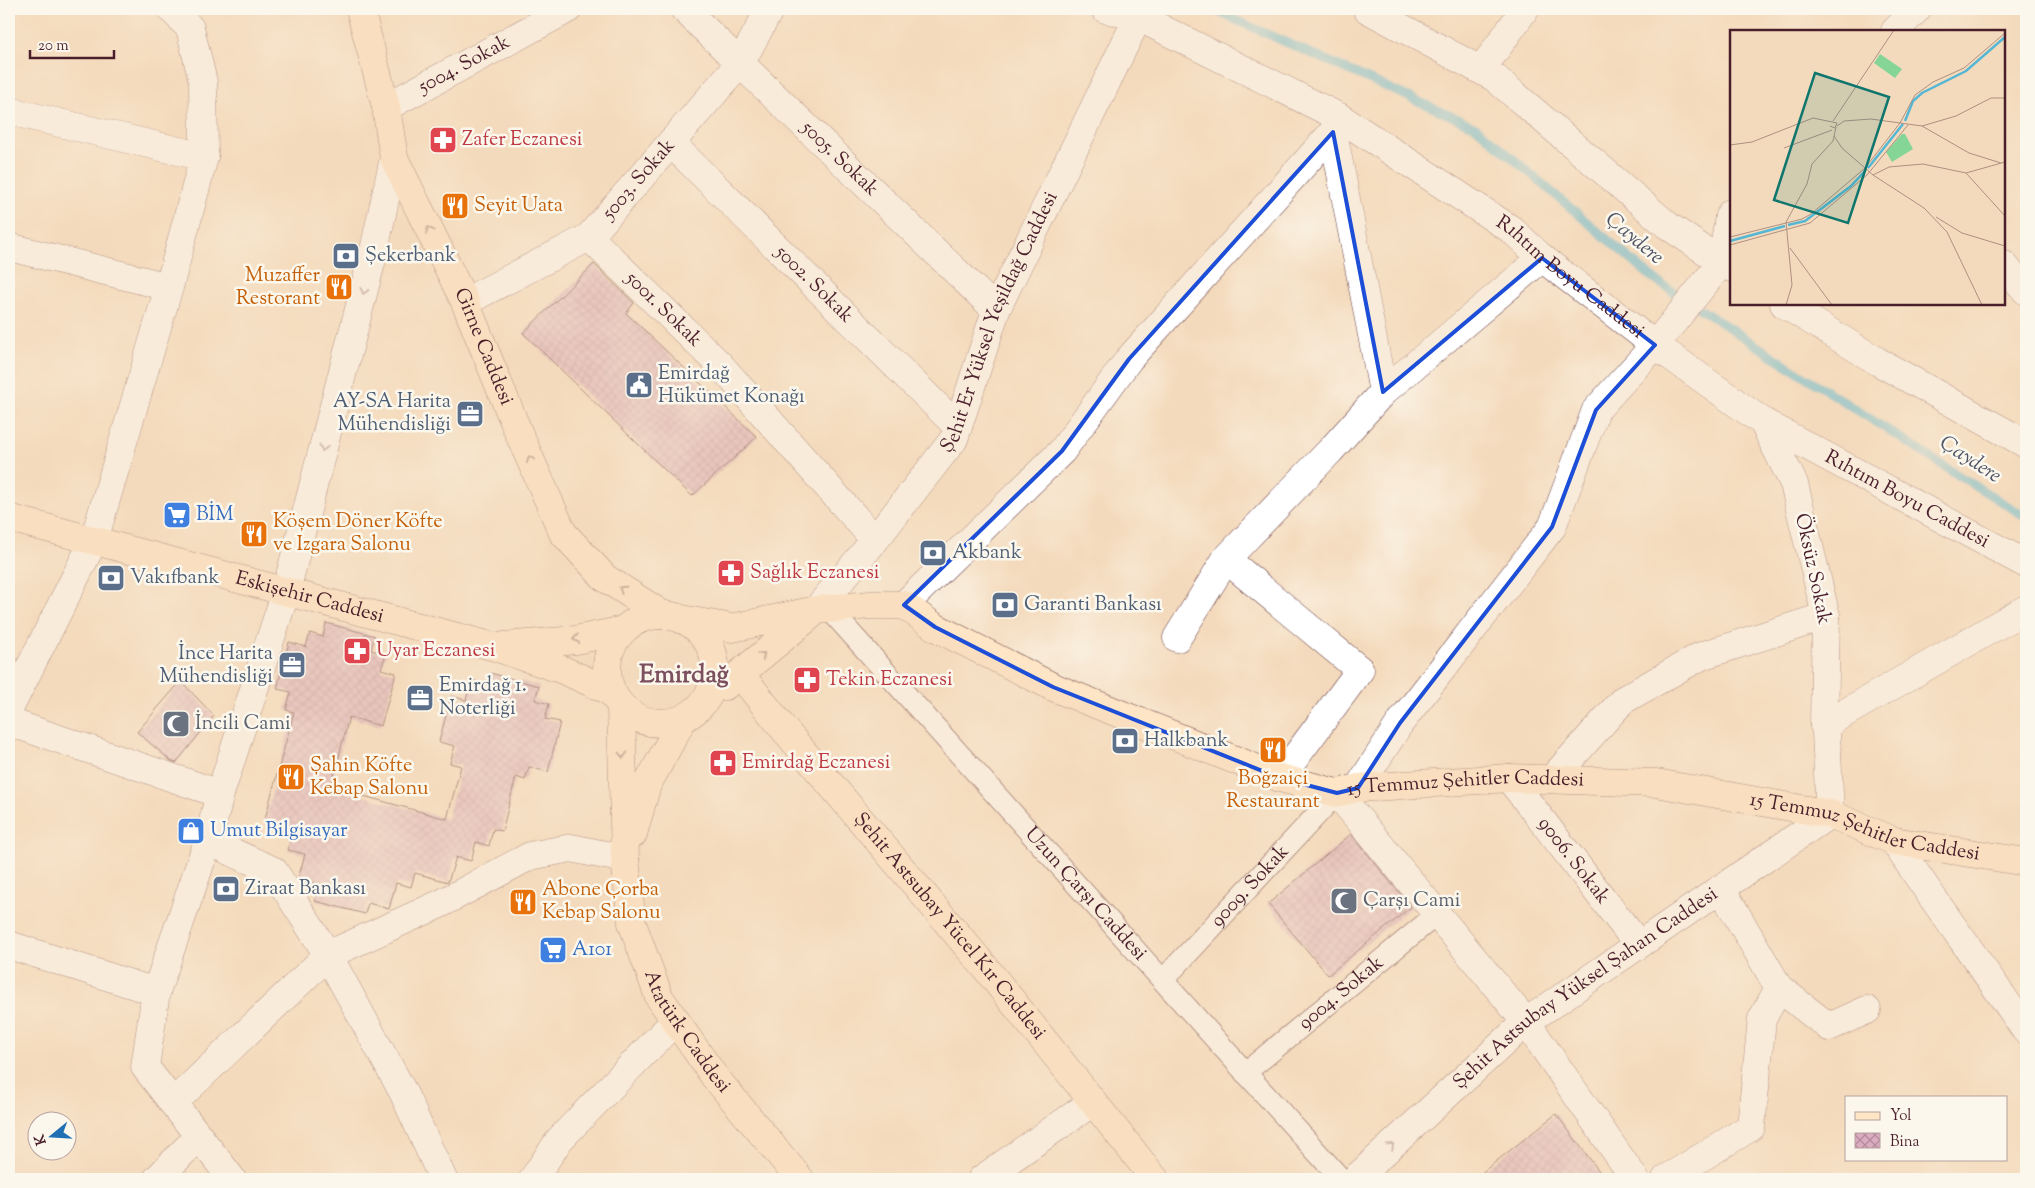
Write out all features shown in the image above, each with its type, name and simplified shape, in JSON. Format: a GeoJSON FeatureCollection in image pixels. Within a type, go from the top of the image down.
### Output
{"type":"FeatureCollection","features":[{"type":"Feature","properties":{"kind":"main road","name":"Girne Caddesi"},"geometry":{"type":"LineString","coordinates":[[360,9],[386,107],[394,158],[465,302],[519,434],[563,533],[605,578],[672,617]]}},
{"type":"Feature","properties":{"kind":"main road","name":"Eskişehir Caddesi"},"geometry":{"type":"LineString","coordinates":[[9,518],[495,647],[562,670],[617,699]]}},
{"type":"Feature","properties":{"kind":"main road"},"geometry":{"type":"LineString","coordinates":[[823,610],[690,714],[667,723],[650,723],[634,716],[617,699],[607,676],[608,659],[614,643],[624,630],[636,621],[649,616],[672,617],[732,628],[823,610],[870,605],[904,605]]}},
{"type":"Feature","properties":{"kind":"main road","name":"15 Temmuz Şehitler Caddesi"},"geometry":{"type":"LineString","coordinates":[[904,605],[935,627],[1053,687],[1280,778],[1347,791],[1510,778],[1656,783],[1830,814],[1894,841],[2026,862]]}},
{"type":"Feature","properties":{"kind":"main road"},"geometry":{"type":"LineString","coordinates":[[672,617],[694,626],[704,637],[712,650],[715,666],[713,682],[708,696],[690,714]]}},
{"type":"Feature","properties":{"kind":"main road","name":"Eskişehir Caddesi"},"geometry":{"type":"LineString","coordinates":[[495,647],[576,640],[624,630]]}},
{"type":"Feature","properties":{"kind":"main road","name":"Şehit Astsubay Yücel Kır Caddesi"},"geometry":{"type":"LineString","coordinates":[[740,674],[783,728],[984,966],[1155,1179]]}},
{"type":"Feature","properties":{"kind":"main road","name":"Atatürk Caddesi"},"geometry":{"type":"LineString","coordinates":[[617,699],[625,859],[632,923],[659,996],[714,1076],[800,1179]]}},
{"type":"Feature","properties":{"kind":"main road","name":"Atatürk Caddesi"},"geometry":{"type":"LineString","coordinates":[[625,859],[647,785],[690,714]]}},
{"type":"Feature","properties":{"kind":"street"},"geometry":{"type":"LineString","coordinates":[[9,709],[94,540],[204,157],[203,82],[190,28],[171,9]]}},
{"type":"Feature","properties":{"kind":"street","name":"5004. Sokak"},"geometry":{"type":"LineString","coordinates":[[386,107],[568,9]]}},
{"type":"Feature","properties":{"kind":"street","name":"5005. Sokak"},"geometry":{"type":"LineString","coordinates":[[684,9],[996,310]]}},
{"type":"Feature","properties":{"kind":"street","name":"5003. Sokak"},"geometry":{"type":"LineString","coordinates":[[465,302],[589,237],[741,62],[770,9]]}},
{"type":"Feature","properties":{"kind":"street","name":"Rıhtım Boyu Caddesi"},"geometry":{"type":"LineString","coordinates":[[1104,9],[1140,13],[1336,124],[1512,230],[1542,258],[1655,345],[1762,422],[2026,564]]}},
{"type":"Feature","properties":{"kind":"street"},"geometry":{"type":"LineString","coordinates":[[1367,9],[1495,78],[1667,224],[1727,265]]}},
{"type":"Feature","properties":{"kind":"street"},"geometry":{"type":"LineString","coordinates":[[1481,70],[1525,9]]}},
{"type":"Feature","properties":{"kind":"street"},"geometry":{"type":"LineString","coordinates":[[1896,30],[1917,9]]}},
{"type":"Feature","properties":{"kind":"street","name":"Şehit Er Yüksel Yeşildağ Caddesi"},"geometry":{"type":"LineString","coordinates":[[823,610],[954,439],[996,310],[1140,13]]}},
{"type":"Feature","properties":{"kind":"street"},"geometry":{"type":"LineString","coordinates":[[9,111],[204,157]]}},
{"type":"Feature","properties":{"kind":"street"},"geometry":{"type":"LineString","coordinates":[[1336,124],[1383,392]]}},
{"type":"Feature","properties":{"kind":"street"},"geometry":{"type":"LineString","coordinates":[[904,605],[1062,451],[1130,359],[1336,124]]}},
{"type":"Feature","properties":{"kind":"street","name":"5002. Sokak"},"geometry":{"type":"LineString","coordinates":[[671,143],[958,427]]}},
{"type":"Feature","properties":{"kind":"street"},"geometry":{"type":"LineString","coordinates":[[232,1179],[145,1067],[156,992],[208,841],[220,794],[286,591],[373,255],[394,158]]}},
{"type":"Feature","properties":{"kind":"street"},"geometry":{"type":"LineString","coordinates":[[1635,1179],[1526,1022],[1437,914],[1347,791],[1552,527],[1596,410],[1727,265],[1730,214]]}},
{"type":"Feature","properties":{"kind":"street","name":"5001. Sokak"},"geometry":{"type":"LineString","coordinates":[[589,237],[720,366],[875,540]]}},
{"type":"Feature","properties":{"kind":"street"},"geometry":{"type":"LineString","coordinates":[[9,247],[168,287]]}},
{"type":"Feature","properties":{"kind":"street"},"geometry":{"type":"LineString","coordinates":[[1177,638],[1226,559],[1330,451],[1383,392],[1542,258]]}},
{"type":"Feature","properties":{"kind":"street"},"geometry":{"type":"LineString","coordinates":[[2005,266],[2026,291]]}},
{"type":"Feature","properties":{"kind":"street"},"geometry":{"type":"LineString","coordinates":[[1786,305],[1877,361],[2026,444]]}},
{"type":"Feature","properties":{"kind":"street","name":"Öksüz Sokak"},"geometry":{"type":"LineString","coordinates":[[1762,422],[1794,484],[1826,616],[1824,725],[1826,732],[1830,814]]}},
{"type":"Feature","properties":{"kind":"street"},"geometry":{"type":"LineString","coordinates":[[1226,559],[1360,670],[1280,778]]}},
{"type":"Feature","properties":{"kind":"street"},"geometry":{"type":"LineString","coordinates":[[1824,725],[2026,609]]}},
{"type":"Feature","properties":{"kind":"street","name":"Uzun Çarşı Caddesi"},"geometry":{"type":"LineString","coordinates":[[823,610],[1162,980],[1341,1179]]}},
{"type":"Feature","properties":{"kind":"street"},"geometry":{"type":"LineString","coordinates":[[1552,780],[1622,700],[1701,656],[1826,616]]}},
{"type":"Feature","properties":{"kind":"street"},"geometry":{"type":"LineString","coordinates":[[9,722],[220,794]]}},
{"type":"Feature","properties":{"kind":"street","name":"9006. Sokak"},"geometry":{"type":"LineString","coordinates":[[1510,778],[1638,944]]}},
{"type":"Feature","properties":{"kind":"street","name":"9009. Sokak"},"geometry":{"type":"LineString","coordinates":[[1162,980],[1347,791]]}},
{"type":"Feature","properties":{"kind":"street","name":"Şehit Astsubay Yüksel Şahan Caddesi"},"geometry":{"type":"LineString","coordinates":[[1356,1179],[1526,1022],[1830,814]]}},
{"type":"Feature","properties":{"kind":"street"},"geometry":{"type":"LineString","coordinates":[[208,841],[274,871],[328,955],[403,1092],[443,1179]]}},
{"type":"Feature","properties":{"kind":"street"},"geometry":{"type":"LineString","coordinates":[[1894,841],[2026,1031]]}},
{"type":"Feature","properties":{"kind":"street"},"geometry":{"type":"LineString","coordinates":[[173,1102],[328,955],[442,904],[530,856],[571,848],[625,859]]}},
{"type":"Feature","properties":{"kind":"street"},"geometry":{"type":"LineString","coordinates":[[1721,888],[1779,988],[1829,1027],[1867,1010]]}},
{"type":"Feature","properties":{"kind":"street","name":"9004. Sokak"},"geometry":{"type":"LineString","coordinates":[[1245,1073],[1437,914]]}},
{"type":"Feature","properties":{"kind":"street"},"geometry":{"type":"LineString","coordinates":[[9,945],[156,992]]}},
{"type":"Feature","properties":{"kind":"street"},"geometry":{"type":"LineString","coordinates":[[1666,1179],[1751,1127],[1762,1019],[1779,988]]}},
{"type":"Feature","properties":{"kind":"street"},"geometry":{"type":"LineString","coordinates":[[532,1179],[560,1139],[676,1020]]}},
{"type":"Feature","properties":{"kind":"street"},"geometry":{"type":"LineString","coordinates":[[982,1179],[1093,1102]]}},
{"type":"Feature","properties":{"kind":"street"},"geometry":{"type":"LineString","coordinates":[[157,1179],[198,1137]]}},
{"type":"Feature","properties":{"kind":"highlighted area"},"geometry":{"type":"Polygon","coordinates":[[[1333,132],[1383,392],[1542,258],[1655,345],[1596,410],[1552,527],[1400,723],[1358,788],[1337,793],[1280,778],[1053,687],[935,627],[904,605],[1062,451],[1129,359],[1333,132]]]}},
{"type":"Feature","properties":{"kind":"building","name":"Emirdağ Hükümet Konağı"},"geometry":{"type":"Polygon","coordinates":[[[594,264],[634,303],[626,313],[757,437],[692,496],[523,333],[594,264]]]}},
{"type":"Feature","properties":{"kind":"building"},"geometry":{"type":"Polygon","coordinates":[[[326,623],[375,636],[371,650],[386,654],[381,669],[396,673],[381,726],[349,717],[331,787],[447,819],[461,766],[450,763],[455,746],[439,742],[451,696],[466,700],[472,680],[487,684],[490,673],[539,686],[535,700],[549,704],[545,719],[560,722],[548,772],[529,767],[525,780],[516,777],[502,831],[493,829],[489,846],[476,842],[471,861],[456,857],[448,882],[415,873],[411,887],[396,883],[389,909],[368,903],[365,914],[315,901],[319,884],[298,879],[305,854],[288,850],[293,830],[264,822],[294,712],[286,710],[291,692],[277,689],[289,642],[306,647],[310,633],[323,637],[326,623]]]}},
{"type":"Feature","properties":{"kind":"building","name":"İncili Cami"},"geometry":{"type":"Polygon","coordinates":[[[181,681],[214,716],[176,763],[171,761],[137,732],[181,681]]]}},
{"type":"Feature","properties":{"kind":"building","name":"Çarşı Cami"},"geometry":{"type":"Polygon","coordinates":[[[1351,834],[1411,907],[1328,975],[1268,904],[1351,834]]]}},
{"type":"Feature","properties":{"kind":"building"},"geometry":{"type":"Polygon","coordinates":[[[1556,1114],[1605,1179],[1474,1179],[1556,1114]]]}},
{"type":"Feature","properties":{"kind":"waterway","name":"Çaydere"},"geometry":{"type":"LineString","coordinates":[[1211,9],[1476,127],[1655,280],[2026,517]]}},
{"type":"Feature","properties":{"kind":"place","name":"Zafer Eczanesi"},"geometry":{"type":"Point","coordinates":[443,140]}},
{"type":"Feature","properties":{"kind":"place","name":"Seyit Uata"},"geometry":{"type":"Point","coordinates":[455,206]}},
{"type":"Feature","properties":{"kind":"place","name":"Şekerbank"},"geometry":{"type":"Point","coordinates":[346,256]}},
{"type":"Feature","properties":{"kind":"place","name":"Muzaffer Restorant"},"geometry":{"type":"Point","coordinates":[339,287]}},
{"type":"Feature","properties":{"kind":"place","name":"Emirdağ Hükümet Konağı"},"geometry":{"type":"Point","coordinates":[639,385]}},
{"type":"Feature","properties":{"kind":"place","name":"AY-SA Harita Mühendisliği"},"geometry":{"type":"Point","coordinates":[470,414]}},
{"type":"Feature","properties":{"kind":"place","name":"BİM"},"geometry":{"type":"Point","coordinates":[177,515]}},
{"type":"Feature","properties":{"kind":"place","name":"Köşem Döner Köfte ve Izgara Salonu"},"geometry":{"type":"Point","coordinates":[254,534]}},
{"type":"Feature","properties":{"kind":"place","name":"Akbank"},"geometry":{"type":"Point","coordinates":[933,553]}},
{"type":"Feature","properties":{"kind":"place","name":"Sağlık Eczanesi"},"geometry":{"type":"Point","coordinates":[731,573]}},
{"type":"Feature","properties":{"kind":"place","name":"Vakıfbank"},"geometry":{"type":"Point","coordinates":[111,578]}},
{"type":"Feature","properties":{"kind":"place","name":"Garanti Bankası"},"geometry":{"type":"Point","coordinates":[1005,605]}},
{"type":"Feature","properties":{"kind":"place","name":"Uyar Eczanesi"},"geometry":{"type":"Point","coordinates":[357,651]}},
{"type":"Feature","properties":{"kind":"place","name":"İnce Harita Mühendisliği"},"geometry":{"type":"Point","coordinates":[292,665]}},
{"type":"Feature","properties":{"kind":"place","name":"Tekin Eczanesi"},"geometry":{"type":"Point","coordinates":[807,680]}},
{"type":"Feature","properties":{"kind":"place","name":"Emirdağ 1. Noterliği"},"geometry":{"type":"Point","coordinates":[420,698]}},
{"type":"Feature","properties":{"kind":"place","name":"İncili Cami"},"geometry":{"type":"Point","coordinates":[176,724]}},
{"type":"Feature","properties":{"kind":"place","name":"Halkbank"},"geometry":{"type":"Point","coordinates":[1125,741]}},
{"type":"Feature","properties":{"kind":"place","name":"Boğzaiçi Restaurant"},"geometry":{"type":"Point","coordinates":[1273,750]}},
{"type":"Feature","properties":{"kind":"place","name":"Emirdağ Eczanesi"},"geometry":{"type":"Point","coordinates":[723,763]}},
{"type":"Feature","properties":{"kind":"place","name":"Şahin Köfte Kebap Salonu"},"geometry":{"type":"Point","coordinates":[291,777]}},
{"type":"Feature","properties":{"kind":"place","name":"Umut Bilgisayar"},"geometry":{"type":"Point","coordinates":[191,831]}},
{"type":"Feature","properties":{"kind":"place","name":"Ziraat Bankası"},"geometry":{"type":"Point","coordinates":[226,889]}},
{"type":"Feature","properties":{"kind":"place","name":"Çarşı Cami"},"geometry":{"type":"Point","coordinates":[1344,901]}},
{"type":"Feature","properties":{"kind":"place","name":"Abone Çorba Kebap Salonu"},"geometry":{"type":"Point","coordinates":[523,902]}},
{"type":"Feature","properties":{"kind":"place","name":"A101"},"geometry":{"type":"Point","coordinates":[553,950]}},
{"type":"Feature","properties":{"kind":"district","name":"Emirdağ"},"geometry":{"type":"Point","coordinates":[684,676]}}]}
